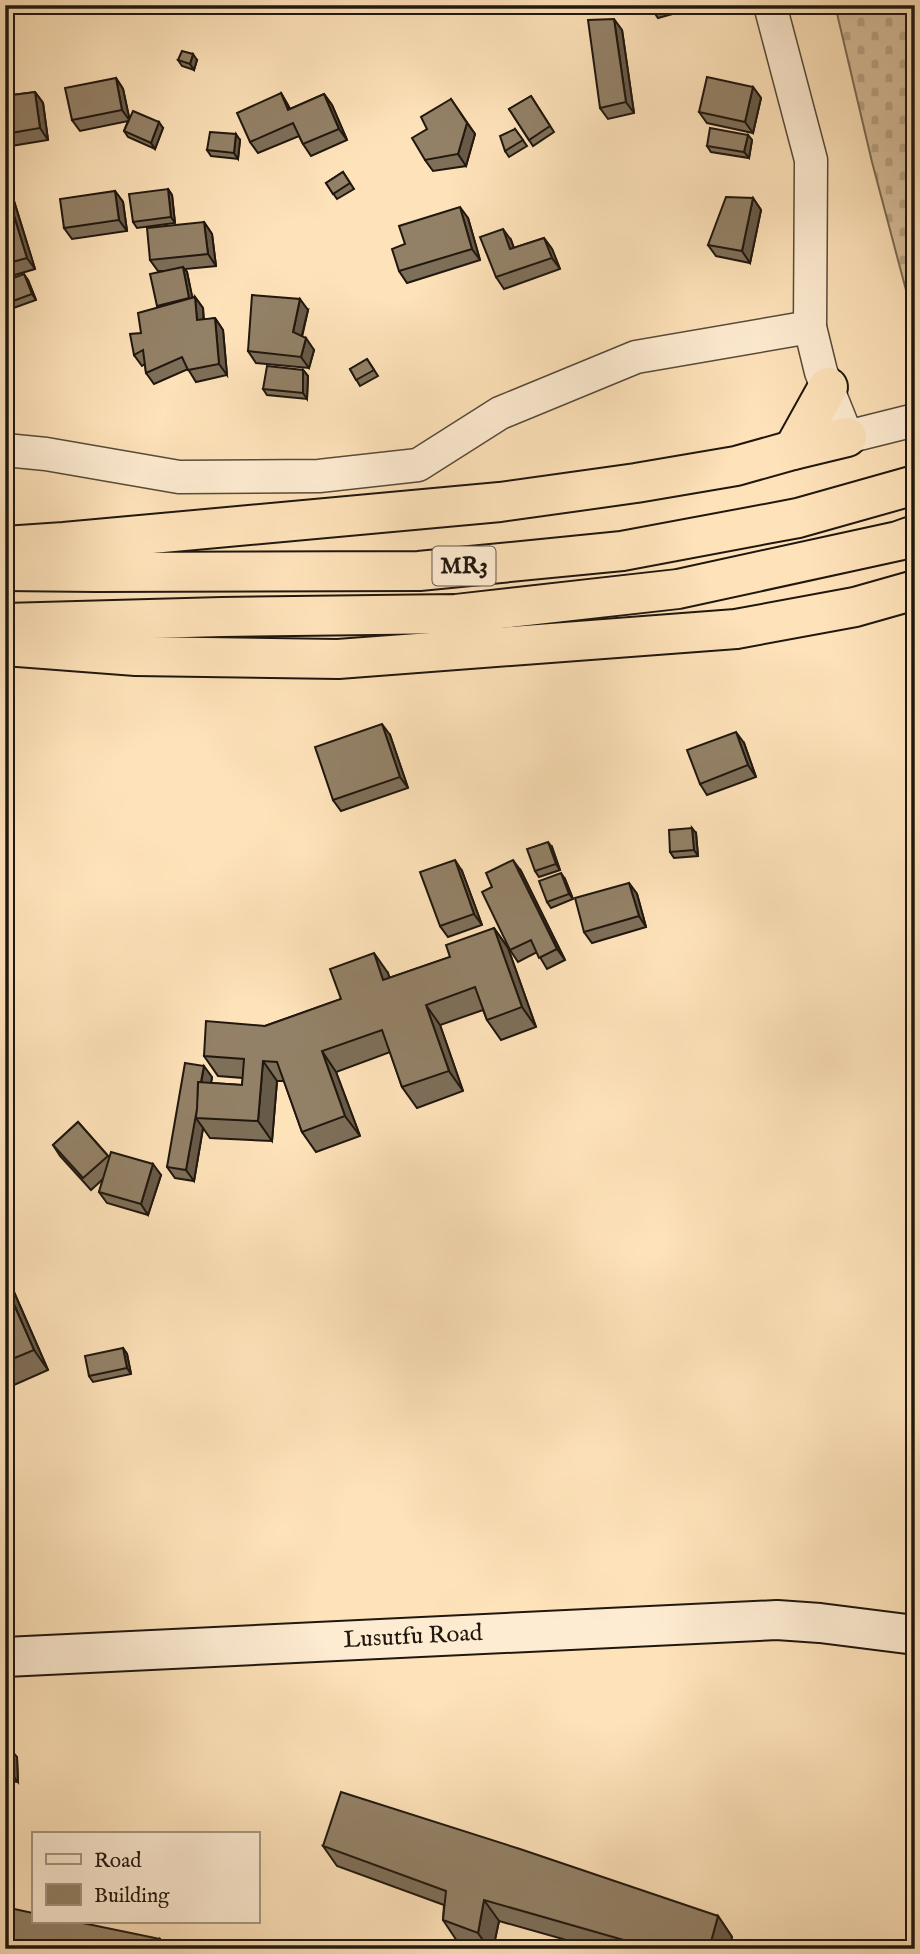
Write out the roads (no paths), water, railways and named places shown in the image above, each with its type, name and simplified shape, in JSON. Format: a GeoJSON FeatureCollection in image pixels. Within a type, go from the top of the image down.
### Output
{"type":"FeatureCollection","features":[{"type":"Feature","properties":{"kind":"highway"},"geometry":{"type":"LineString","coordinates":[[793,450],[828,387]]}},
{"type":"Feature","properties":{"kind":"highway"},"geometry":{"type":"LineString","coordinates":[[5,546],[500,502],[736,466],[848,437]]}},
{"type":"Feature","properties":{"kind":"highway","name":"MR3"},"geometry":{"type":"LineString","coordinates":[[5,571],[419,571],[622,551],[798,519],[915,485]]}},
{"type":"Feature","properties":{"kind":"highway","name":"MR3"},"geometry":{"type":"LineString","coordinates":[[5,623],[456,614],[678,589],[915,535]]}},
{"type":"Feature","properties":{"kind":"highway"},"geometry":{"type":"LineString","coordinates":[[5,646],[136,656],[338,659],[736,629],[855,607],[915,590]]}},
{"type":"Feature","properties":{"kind":"street"},"geometry":{"type":"LineString","coordinates":[[770,5],[811,160],[810,327],[821,372],[848,437],[915,420]]}},
{"type":"Feature","properties":{"kind":"street"},"geometry":{"type":"LineString","coordinates":[[5,450],[46,454],[179,477],[319,476],[418,465],[500,413],[636,357],[810,327]]}},
{"type":"Feature","properties":{"kind":"street","name":"Lusutfu Road"},"geometry":{"type":"LineString","coordinates":[[820,1623],[915,1609]]}},
{"type":"Feature","properties":{"kind":"street","name":"Lusutfu Road"},"geometry":{"type":"LineString","coordinates":[[5,1657],[777,1620],[915,1635]]}}]}
